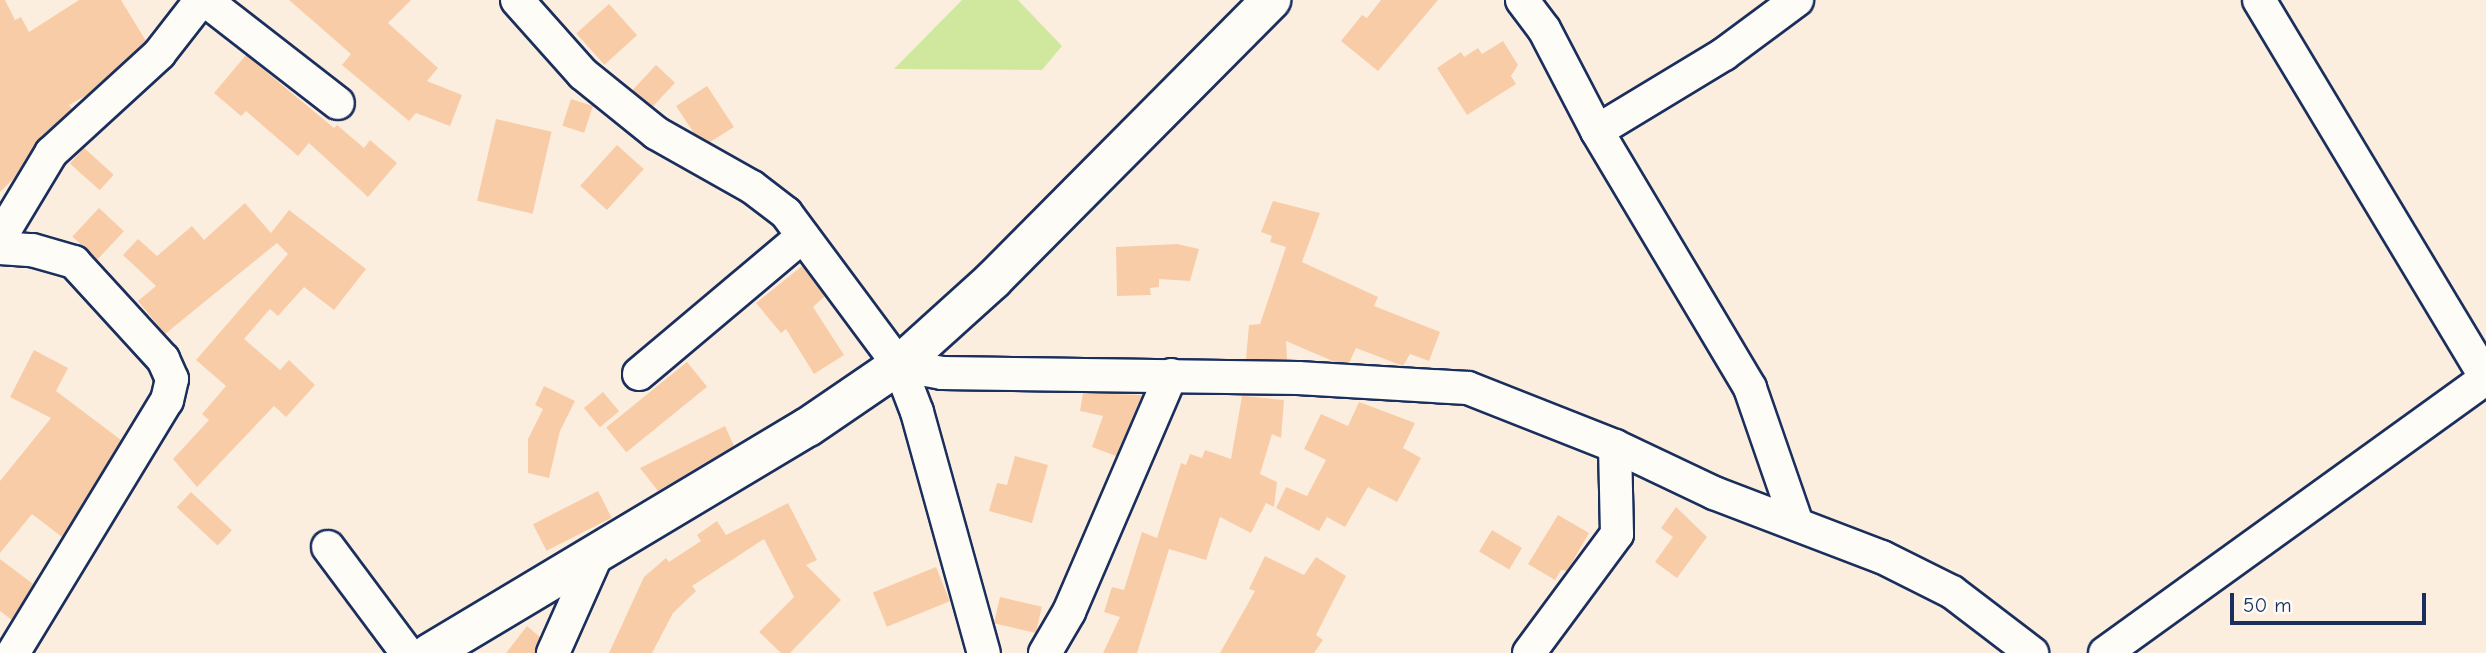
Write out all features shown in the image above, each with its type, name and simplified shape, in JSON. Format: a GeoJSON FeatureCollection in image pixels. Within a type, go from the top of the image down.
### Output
{"type":"FeatureCollection","features":[{"type":"Feature","properties":{"kind":"street"},"geometry":{"type":"LineString","coordinates":[[0,238],[51,153],[159,54],[203,0],[342,96],[240,0]]}},
{"type":"Feature","properties":{"kind":"street"},"geometry":{"type":"LineString","coordinates":[[517,0],[583,74],[656,133],[752,187],[786,213],[899,365],[917,412],[984,653]]}},
{"type":"Feature","properties":{"kind":"street"},"geometry":{"type":"LineString","coordinates":[[430,653],[808,426],[899,365],[993,280],[1270,0]]}},
{"type":"Feature","properties":{"kind":"street"},"geometry":{"type":"LineString","coordinates":[[1522,0],[1544,29],[1597,131],[1750,388],[1797,524]]}},
{"type":"Feature","properties":{"kind":"street"},"geometry":{"type":"LineString","coordinates":[[1597,131],[1724,54],[1797,0]]}},
{"type":"Feature","properties":{"kind":"street"},"geometry":{"type":"LineString","coordinates":[[2105,653],[2482,361],[2259,0]]}},
{"type":"Feature","properties":{"kind":"street"},"geometry":{"type":"LineString","coordinates":[[639,374],[803,236]]}},
{"type":"Feature","properties":{"kind":"street"},"geometry":{"type":"LineString","coordinates":[[0,248],[32,250],[74,262],[163,359],[172,379],[167,400],[13,653]]}},
{"type":"Feature","properties":{"kind":"street"},"geometry":{"type":"LineString","coordinates":[[899,365],[942,373],[1171,375],[1468,388],[1615,446],[1714,493],[1882,557],[1952,592],[2032,653]]}},
{"type":"Feature","properties":{"kind":"street"},"geometry":{"type":"LineString","coordinates":[[1045,653],[1069,612],[1171,375]]}},
{"type":"Feature","properties":{"kind":"street"},"geometry":{"type":"LineString","coordinates":[[1529,653],[1618,534],[1615,446]]}},
{"type":"Feature","properties":{"kind":"street"},"geometry":{"type":"LineString","coordinates":[[328,547],[407,653]]}},
{"type":"Feature","properties":{"kind":"street"},"geometry":{"type":"LineString","coordinates":[[553,653],[598,552]]}},
{"type":"Feature","properties":{"kind":"green space"},"geometry":{"type":"Polygon","coordinates":[[[962,0],[1018,0],[1062,46],[1042,70],[894,69],[962,0]]]}},
{"type":"Feature","properties":{"kind":"building"},"geometry":{"type":"Polygon","coordinates":[[[0,0],[5,0],[15,20],[21,17],[29,32],[79,0],[121,0],[146,41],[87,95],[69,105],[72,109],[38,140],[14,178],[0,192],[0,0]]]}},
{"type":"Feature","properties":{"kind":"building"},"geometry":{"type":"Polygon","coordinates":[[[289,0],[411,0],[388,23],[438,68],[427,81],[462,95],[450,126],[416,113],[409,121],[342,65],[351,54],[289,0]]]}},
{"type":"Feature","properties":{"kind":"building"},"geometry":{"type":"Polygon","coordinates":[[[1381,0],[1438,0],[1378,71],[1341,41],[1362,15],[1367,18],[1381,0]]]}},
{"type":"Feature","properties":{"kind":"building"},"geometry":{"type":"Polygon","coordinates":[[[609,4],[637,35],[604,65],[576,33],[609,4]]]}},
{"type":"Feature","properties":{"kind":"building"},"geometry":{"type":"Polygon","coordinates":[[[1503,41],[1518,65],[1511,76],[1516,84],[1467,115],[1437,68],[1461,52],[1464,57],[1478,48],[1482,54],[1503,41]]]}},
{"type":"Feature","properties":{"kind":"building"},"geometry":{"type":"Polygon","coordinates":[[[246,55],[334,128],[337,125],[364,148],[370,140],[397,163],[368,197],[309,143],[298,156],[246,111],[241,116],[214,93],[246,55]]]}},
{"type":"Feature","properties":{"kind":"building"},"geometry":{"type":"Polygon","coordinates":[[[656,65],[675,83],[651,108],[632,91],[656,65]]]}},
{"type":"Feature","properties":{"kind":"building"},"geometry":{"type":"Polygon","coordinates":[[[707,86],[734,127],[710,142],[694,133],[676,106],[707,86]]]}},
{"type":"Feature","properties":{"kind":"building"},"geometry":{"type":"Polygon","coordinates":[[[571,99],[593,106],[584,133],[562,126],[571,99]]]}},
{"type":"Feature","properties":{"kind":"building"},"geometry":{"type":"Polygon","coordinates":[[[496,119],[552,132],[533,214],[477,201],[496,119]]]}},
{"type":"Feature","properties":{"kind":"building"},"geometry":{"type":"Polygon","coordinates":[[[617,145],[644,169],[607,210],[580,186],[617,145]]]}},
{"type":"Feature","properties":{"kind":"building"},"geometry":{"type":"Polygon","coordinates":[[[84,148],[114,175],[100,190],[70,164],[84,148]]]}},
{"type":"Feature","properties":{"kind":"building"},"geometry":{"type":"Polygon","coordinates":[[[1273,201],[1320,213],[1302,262],[1378,297],[1374,306],[1440,332],[1429,361],[1410,354],[1403,366],[1356,348],[1349,363],[1335,362],[1286,341],[1287,359],[1246,359],[1249,325],[1260,324],[1286,247],[1270,242],[1272,236],[1261,232],[1273,201]]]}},
{"type":"Feature","properties":{"kind":"building"},"geometry":{"type":"Polygon","coordinates":[[[245,203],[271,233],[289,210],[366,269],[334,310],[304,287],[278,316],[270,309],[244,339],[280,370],[289,360],[315,385],[286,417],[274,406],[197,487],[173,459],[209,420],[202,414],[226,386],[196,360],[288,254],[277,243],[165,334],[138,301],[156,286],[123,255],[138,239],[157,256],[192,226],[204,240],[245,203]]]}},
{"type":"Feature","properties":{"kind":"building"},"geometry":{"type":"Polygon","coordinates":[[[99,208],[124,231],[97,260],[72,237],[99,208]]]}},
{"type":"Feature","properties":{"kind":"building"},"geometry":{"type":"Polygon","coordinates":[[[1177,244],[1199,249],[1190,281],[1159,279],[1159,287],[1150,288],[1151,295],[1117,296],[1116,247],[1177,244]]]}},
{"type":"Feature","properties":{"kind":"building"},"geometry":{"type":"Polygon","coordinates":[[[802,266],[825,296],[813,307],[844,355],[814,374],[786,329],[781,333],[756,303],[802,266]]]}},
{"type":"Feature","properties":{"kind":"building"},"geometry":{"type":"Polygon","coordinates":[[[34,350],[68,368],[56,391],[121,440],[62,537],[32,514],[0,553],[0,481],[51,418],[10,397],[34,350]]]}},
{"type":"Feature","properties":{"kind":"building"},"geometry":{"type":"Polygon","coordinates":[[[687,362],[707,387],[626,452],[606,427],[687,362]]]}},
{"type":"Feature","properties":{"kind":"building"},"geometry":{"type":"Polygon","coordinates":[[[544,386],[575,401],[560,431],[549,478],[528,473],[528,439],[543,409],[535,405],[544,386]]]}},
{"type":"Feature","properties":{"kind":"building"},"geometry":{"type":"Polygon","coordinates":[[[603,392],[619,411],[600,427],[584,408],[603,392]]]}},
{"type":"Feature","properties":{"kind":"building"},"geometry":{"type":"Polygon","coordinates":[[[1083,393],[1142,395],[1116,456],[1092,447],[1103,416],[1080,411],[1083,393]]]}},
{"type":"Feature","properties":{"kind":"building"},"geometry":{"type":"Polygon","coordinates":[[[1242,396],[1284,400],[1281,438],[1272,434],[1260,474],[1277,482],[1274,507],[1266,503],[1251,533],[1220,517],[1206,560],[1169,549],[1137,653],[1103,653],[1120,617],[1104,612],[1112,587],[1124,590],[1142,532],[1157,538],[1181,463],[1186,465],[1190,454],[1202,458],[1205,450],[1231,459],[1242,396]]]}},
{"type":"Feature","properties":{"kind":"building"},"geometry":{"type":"Polygon","coordinates":[[[1359,402],[1415,423],[1403,448],[1421,458],[1397,502],[1368,487],[1345,527],[1327,517],[1319,531],[1276,508],[1286,487],[1307,496],[1326,460],[1304,449],[1321,414],[1348,426],[1359,402]]]}},
{"type":"Feature","properties":{"kind":"building"},"geometry":{"type":"Polygon","coordinates":[[[725,426],[734,446],[658,491],[640,468],[725,426]]]}},
{"type":"Feature","properties":{"kind":"building"},"geometry":{"type":"Polygon","coordinates":[[[1015,456],[1048,465],[1032,523],[989,511],[997,483],[1007,485],[1015,456]]]}},
{"type":"Feature","properties":{"kind":"building"},"geometry":{"type":"Polygon","coordinates":[[[598,491],[612,518],[547,551],[533,524],[598,491]]]}},
{"type":"Feature","properties":{"kind":"building"},"geometry":{"type":"Polygon","coordinates":[[[191,492],[232,530],[218,546],[177,507],[191,492]]]}},
{"type":"Feature","properties":{"kind":"building"},"geometry":{"type":"Polygon","coordinates":[[[788,503],[817,560],[806,565],[841,600],[790,653],[781,653],[759,632],[794,597],[764,539],[692,586],[696,591],[673,613],[652,653],[609,653],[644,577],[666,558],[669,562],[701,541],[697,535],[717,521],[726,535],[788,503]]]}},
{"type":"Feature","properties":{"kind":"building"},"geometry":{"type":"Polygon","coordinates":[[[1676,507],[1707,537],[1677,578],[1655,562],[1673,537],[1661,528],[1676,507]]]}},
{"type":"Feature","properties":{"kind":"building"},"geometry":{"type":"Polygon","coordinates":[[[1558,515],[1589,533],[1567,571],[1561,570],[1555,580],[1528,564],[1558,515]]]}},
{"type":"Feature","properties":{"kind":"building"},"geometry":{"type":"Polygon","coordinates":[[[1492,530],[1522,548],[1509,569],[1479,551],[1492,530]]]}},
{"type":"Feature","properties":{"kind":"building"},"geometry":{"type":"Polygon","coordinates":[[[1265,556],[1304,575],[1316,557],[1346,576],[1316,635],[1323,640],[1314,653],[1220,653],[1255,591],[1249,589],[1265,556]]]}},
{"type":"Feature","properties":{"kind":"building"},"geometry":{"type":"Polygon","coordinates":[[[0,559],[33,584],[12,620],[0,611],[0,559]]]}},
{"type":"Feature","properties":{"kind":"building"},"geometry":{"type":"Polygon","coordinates":[[[936,567],[950,601],[887,627],[873,592],[936,567]]]}},
{"type":"Feature","properties":{"kind":"building"},"geometry":{"type":"Polygon","coordinates":[[[1000,597],[1042,607],[1036,633],[994,623],[1000,597]]]}},
{"type":"Feature","properties":{"kind":"building"},"geometry":{"type":"Polygon","coordinates":[[[527,626],[540,637],[535,653],[506,653],[527,626]]]}}]}
